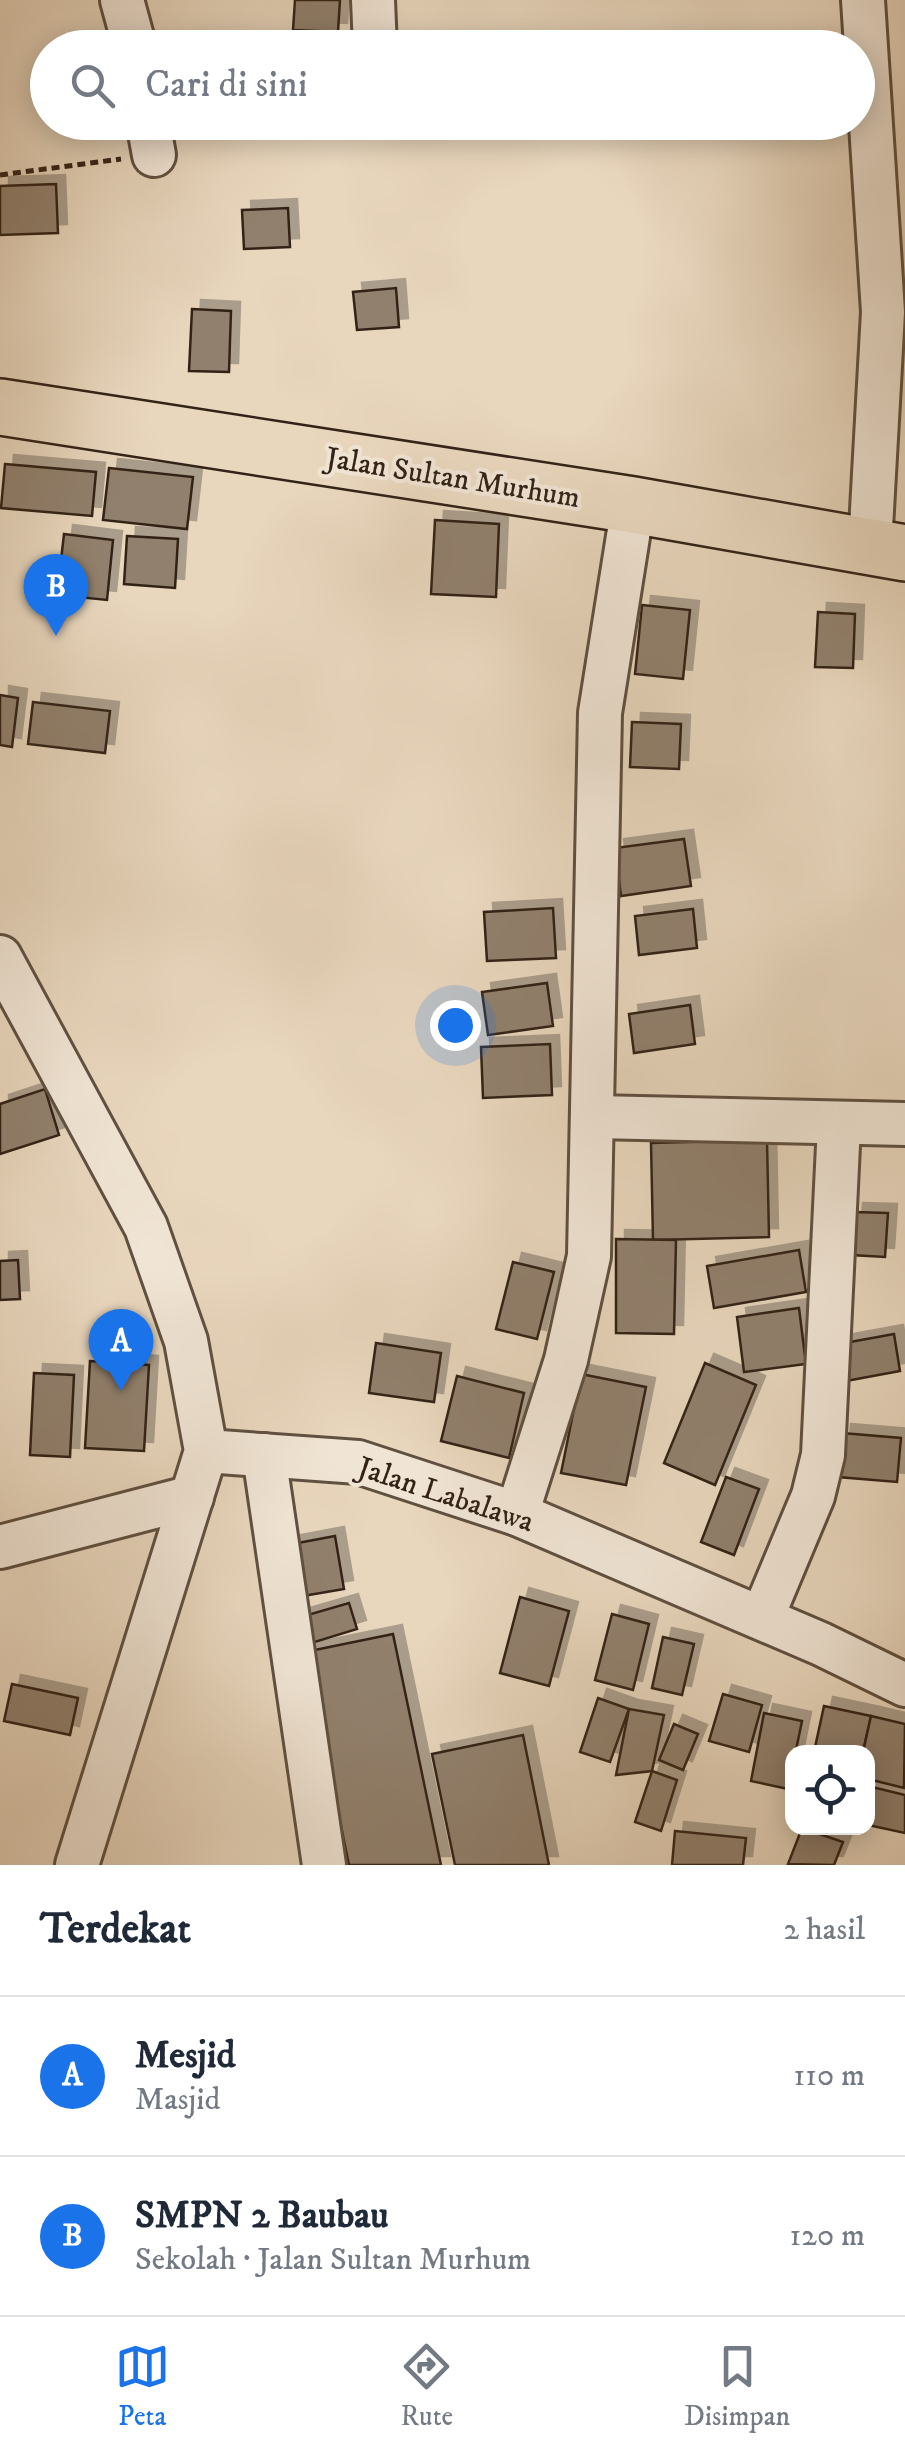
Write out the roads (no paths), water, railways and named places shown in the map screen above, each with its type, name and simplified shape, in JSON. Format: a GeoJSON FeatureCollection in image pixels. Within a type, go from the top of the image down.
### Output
{"type":"FeatureCollection","features":[{"type":"Feature","properties":{"kind":"highway","name":"Jalan Sultan Murhum"},"geometry":{"type":"LineString","coordinates":[[0,407],[633,505],[888,550]]}},
{"type":"Feature","properties":{"kind":"street"},"geometry":{"type":"LineString","coordinates":[[122,0],[131,30]]}},
{"type":"Feature","properties":{"kind":"street"},"geometry":{"type":"LineString","coordinates":[[372,0],[373,30]]}},
{"type":"Feature","properties":{"kind":"street"},"geometry":{"type":"LineString","coordinates":[[863,0],[865,30]]}},
{"type":"Feature","properties":{"kind":"street"},"geometry":{"type":"LineString","coordinates":[[872,140],[883,312],[888,550]]}},
{"type":"Feature","properties":{"kind":"street"},"geometry":{"type":"LineString","coordinates":[[517,1514],[566,1360],[590,1256],[600,713],[633,505]]}},
{"type":"Feature","properties":{"kind":"street"},"geometry":{"type":"LineString","coordinates":[[0,956],[146,1226],[186,1340],[206,1451],[77,1865]]}},
{"type":"Feature","properties":{"kind":"street"},"geometry":{"type":"LineString","coordinates":[[595,1118],[905,1124]]}},
{"type":"Feature","properties":{"kind":"street"},"geometry":{"type":"LineString","coordinates":[[762,1618],[812,1496],[823,1455],[839,1125]]}},
{"type":"Feature","properties":{"kind":"street","name":"Jalan Labalawa"},"geometry":{"type":"LineString","coordinates":[[206,1451],[358,1462],[517,1514],[762,1618],[905,1686]]}},
{"type":"Feature","properties":{"kind":"street"},"geometry":{"type":"LineString","coordinates":[[264,1455],[324,1865]]}},
{"type":"Feature","properties":{"kind":"street"},"geometry":{"type":"LineString","coordinates":[[0,1547],[192,1497]]}},
{"type":"Feature","properties":{"kind":"place","name":"SMPN 2 Baubau"},"geometry":{"type":"Point","coordinates":[56,636]}},
{"type":"Feature","properties":{"kind":"place","name":"Mesjid"},"geometry":{"type":"Point","coordinates":[121,1391]}}]}
